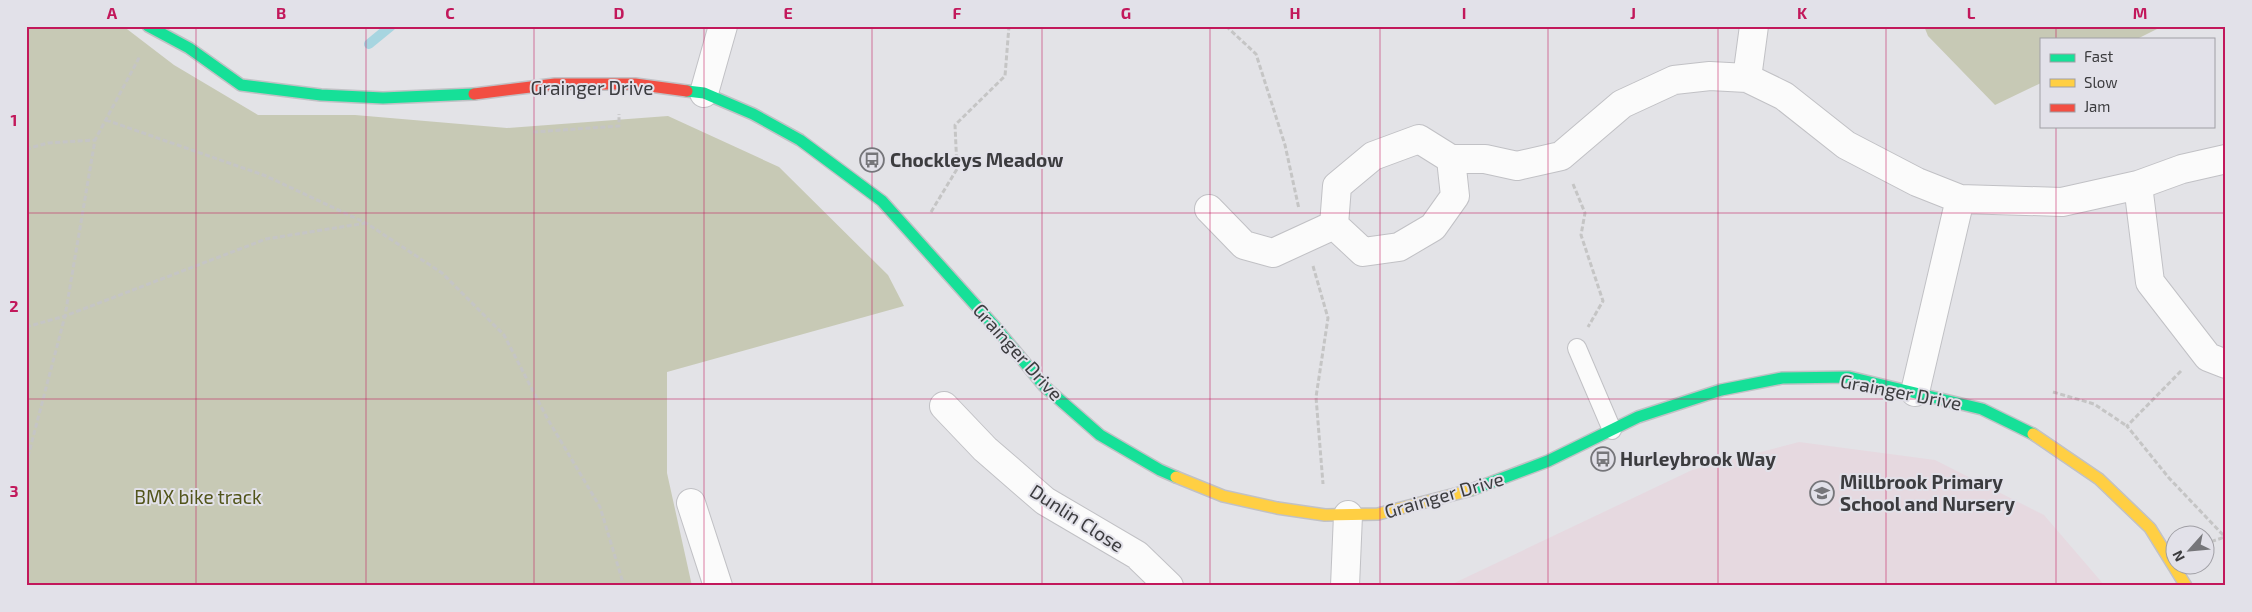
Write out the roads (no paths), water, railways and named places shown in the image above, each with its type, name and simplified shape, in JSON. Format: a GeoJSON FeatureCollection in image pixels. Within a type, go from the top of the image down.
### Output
{"type":"FeatureCollection","features":[{"type":"Feature","properties":{"kind":"street","name":"Grainger Drive"},"geometry":{"type":"LineString","coordinates":[[148,26],[189,48],[240,85],[321,95],[384,98],[447,96],[555,84],[635,84],[704,93],[753,114],[814,149],[882,201],[1044,386],[1100,435],[1160,470],[1223,496],[1278,508],[1348,515],[1378,514],[1411,507],[1488,485],[1548,461],[1638,417],[1720,390],[1782,378],[1849,377],[1982,408],[2040,438],[2099,479],[2150,528],[2186,586]]}},
{"type":"Feature","properties":{"kind":"street"},"geometry":{"type":"LineString","coordinates":[[704,93],[723,26]]}},
{"type":"Feature","properties":{"kind":"street"},"geometry":{"type":"LineString","coordinates":[[1746,78],[1754,26]]}},
{"type":"Feature","properties":{"kind":"street"},"geometry":{"type":"LineString","coordinates":[[1334,225],[1337,186],[1373,156],[1419,140],[1450,159],[1485,159],[1517,166],[1561,156],[1622,104],[1674,80],[1710,76],[1746,78],[1784,96],[1846,145],[1917,182],[1960,199],[2062,202],[2138,186],[2182,169],[2226,159]]}},
{"type":"Feature","properties":{"kind":"street"},"geometry":{"type":"LineString","coordinates":[[1334,225],[1363,252],[1399,247],[1433,227],[1454,196],[1450,159]]}},
{"type":"Feature","properties":{"kind":"street"},"geometry":{"type":"LineString","coordinates":[[2138,186],[2150,282],[2208,357],[2226,364]]}},
{"type":"Feature","properties":{"kind":"street"},"geometry":{"type":"LineString","coordinates":[[1915,392],[1960,199]]}},
{"type":"Feature","properties":{"kind":"street"},"geometry":{"type":"LineString","coordinates":[[1209,209],[1244,245],[1273,253],[1334,225]]}},
{"type":"Feature","properties":{"kind":"street","name":"Dunlin Close"},"geometry":{"type":"LineString","coordinates":[[944,406],[985,449],[1045,501],[1137,555],[1169,586]]}},
{"type":"Feature","properties":{"kind":"street"},"geometry":{"type":"LineString","coordinates":[[691,503],[718,586]]}},
{"type":"Feature","properties":{"kind":"street"},"geometry":{"type":"LineString","coordinates":[[1345,586],[1348,515]]}},
{"type":"Feature","properties":{"kind":"lane"},"geometry":{"type":"LineString","coordinates":[[1577,348],[1612,430]]}},
{"type":"Feature","properties":{"kind":"waterway"},"geometry":{"type":"LineString","coordinates":[[369,44],[391,26]]}},
{"type":"Feature","properties":{"kind":"place","name":"Chockleys Meadow"},"geometry":{"type":"Point","coordinates":[872,160]}},
{"type":"Feature","properties":{"kind":"place","name":"Hurleybrook Way"},"geometry":{"type":"Point","coordinates":[1603,459]}},
{"type":"Feature","properties":{"kind":"place","name":"Millbrook Primary School and Nursery"},"geometry":{"type":"Point","coordinates":[1822,493]}},
{"type":"Feature","properties":{"kind":"park label","name":"BMX bike track"},"geometry":{"type":"Point","coordinates":[198,497]}}]}
